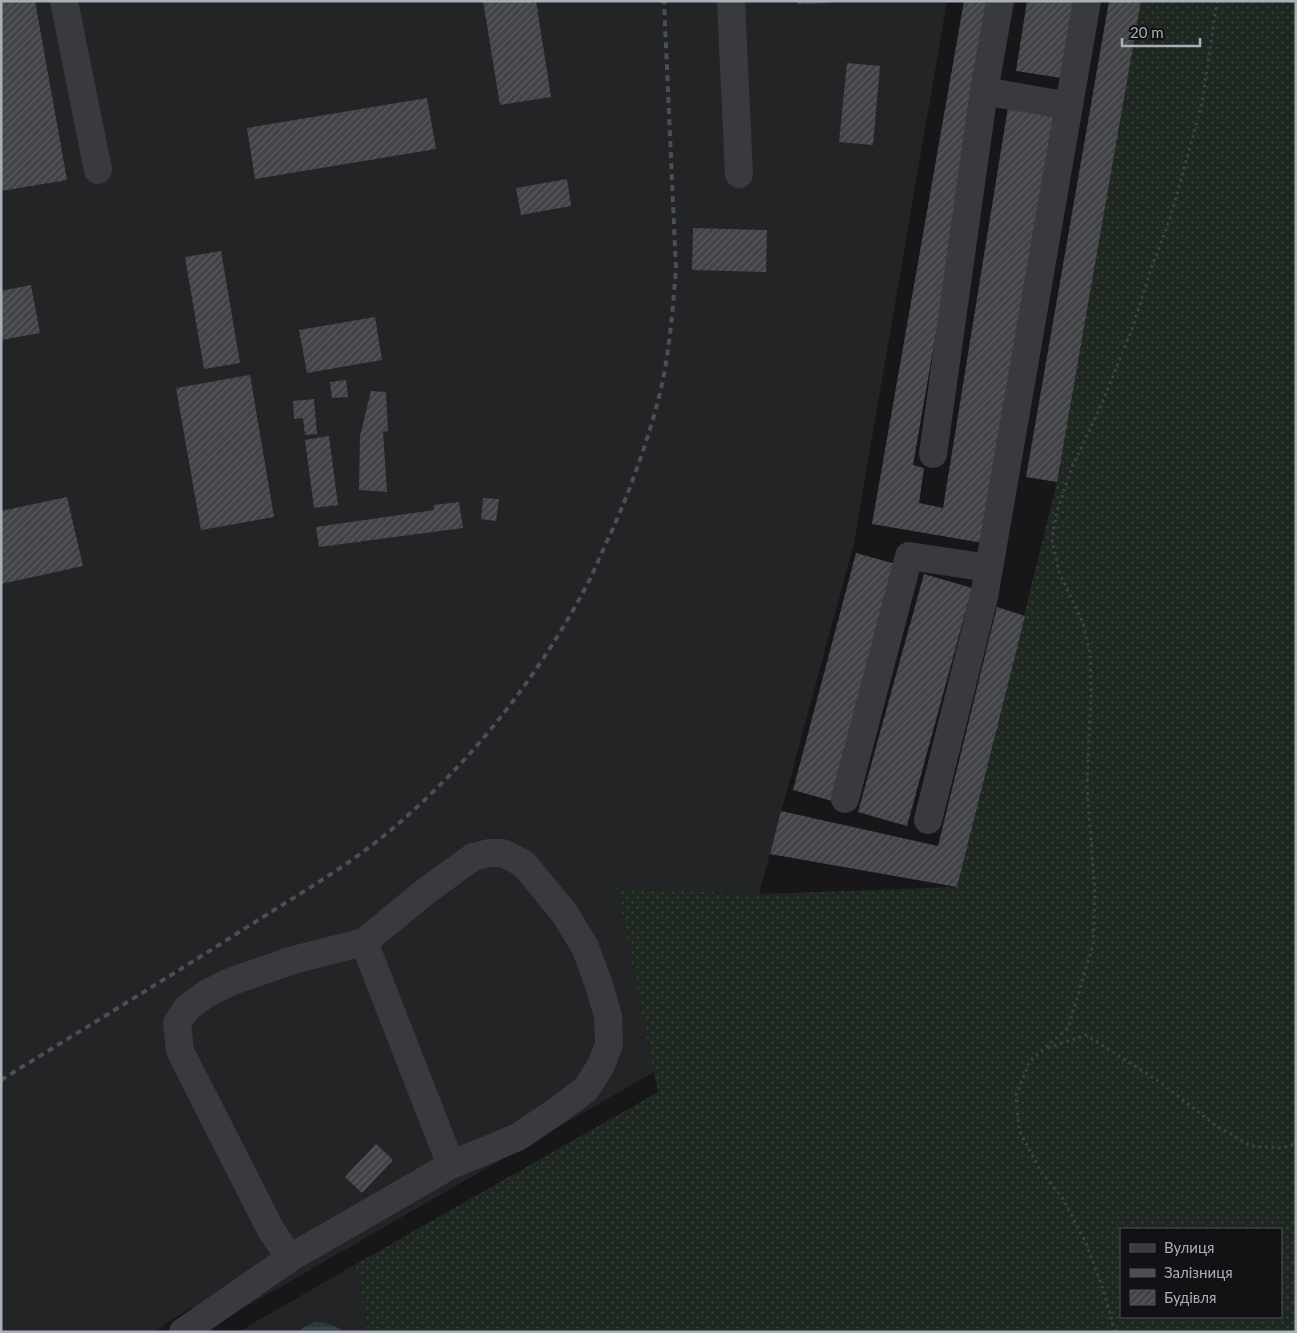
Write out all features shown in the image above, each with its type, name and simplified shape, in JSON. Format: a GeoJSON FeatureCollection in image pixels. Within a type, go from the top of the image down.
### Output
{"type":"FeatureCollection","features":[{"type":"Feature","properties":{"kind":"lane"},"geometry":{"type":"LineString","coordinates":[[64,1],[98,170]]}},
{"type":"Feature","properties":{"kind":"lane"},"geometry":{"type":"LineString","coordinates":[[731,1],[740,174]]}},
{"type":"Feature","properties":{"kind":"lane"},"geometry":{"type":"LineString","coordinates":[[933,454],[984,91],[1000,1]]}},
{"type":"Feature","properties":{"kind":"lane"},"geometry":{"type":"LineString","coordinates":[[928,820],[984,597],[1087,1]]}},
{"type":"Feature","properties":{"kind":"lane"},"geometry":{"type":"LineString","coordinates":[[984,91],[1069,106]]}},
{"type":"Feature","properties":{"kind":"lane"},"geometry":{"type":"LineString","coordinates":[[845,799],[909,556],[989,568]]}},
{"type":"Feature","properties":{"kind":"lane"},"geometry":{"type":"LineString","coordinates":[[192,1326],[290,1258],[451,1165],[518,1137],[586,1088],[600,1067],[609,1045],[608,1016],[585,947],[565,914],[524,864],[503,853],[489,852],[473,857],[426,891],[364,942],[293,960],[230,982],[206,994],[187,1008],[177,1023],[180,1050],[271,1230],[290,1258]]}},
{"type":"Feature","properties":{"kind":"lane"},"geometry":{"type":"LineString","coordinates":[[364,942],[451,1165]]}},
{"type":"Feature","properties":{"kind":"path"},"geometry":{"type":"LineString","coordinates":[[1115,1332],[1104,1292],[1086,1243],[1063,1199],[1040,1170],[1018,1130],[1016,1096],[1030,1061],[1068,1028],[1092,945],[1095,893],[1087,787],[1091,692],[1090,654],[1083,623],[1059,572],[1052,539],[1057,511],[1072,467],[1100,408],[1132,329],[1152,266],[1171,216],[1202,103],[1216,1]]}},
{"type":"Feature","properties":{"kind":"path"},"geometry":{"type":"LineString","coordinates":[[1044,1049],[1086,1035],[1160,1082],[1215,1125],[1251,1146],[1281,1148],[1296,1144]]}},
{"type":"Feature","properties":{"kind":"shaded area"},"geometry":{"type":"Polygon","coordinates":[[[1,1],[947,1],[854,543],[759,894],[617,888],[654,1072],[207,1329],[191,1307],[154,1332],[1,1332],[1,1]]]}},
{"type":"Feature","properties":{"kind":"shaded area"},"geometry":{"type":"Polygon","coordinates":[[[1141,1],[1296,1],[1296,1332],[368,1332],[356,1264],[658,1092],[617,888],[759,894],[957,887],[1057,482],[1141,1]]]}},
{"type":"Feature","properties":{"kind":"shaded area"},"geometry":{"type":"Polygon","coordinates":[[[356,1264],[368,1332],[238,1332],[356,1264]]]}},
{"type":"Feature","properties":{"kind":"shaded area"},"geometry":{"type":"Polygon","coordinates":[[[315,1322],[327,1323],[343,1332],[299,1332],[304,1327],[315,1322]]]}},
{"type":"Feature","properties":{"kind":"building"},"geometry":{"type":"Polygon","coordinates":[[[1,1],[35,1],[67,180],[1,191],[1,1]]]}},
{"type":"Feature","properties":{"kind":"building"},"geometry":{"type":"Polygon","coordinates":[[[483,1],[536,1],[551,97],[500,105],[483,1]]]}},
{"type":"Feature","properties":{"kind":"building"},"geometry":{"type":"Polygon","coordinates":[[[798,1],[830,1],[830,3],[798,4],[798,1]]]}},
{"type":"Feature","properties":{"kind":"building"},"geometry":{"type":"Polygon","coordinates":[[[964,1],[994,1],[913,465],[924,468],[919,503],[943,508],[1009,101],[1059,109],[989,544],[872,524],[964,1]]]}},
{"type":"Feature","properties":{"kind":"building"},"geometry":{"type":"Polygon","coordinates":[[[1027,1],[1080,1],[1068,79],[1016,71],[1027,1]]]}},
{"type":"Feature","properties":{"kind":"building"},"geometry":{"type":"Polygon","coordinates":[[[1109,1],[1141,1],[1057,482],[1026,477],[1109,1]]]}},
{"type":"Feature","properties":{"kind":"building"},"geometry":{"type":"Polygon","coordinates":[[[847,63],[880,66],[873,145],[839,142],[847,63]]]}},
{"type":"Feature","properties":{"kind":"building"},"geometry":{"type":"Polygon","coordinates":[[[427,98],[436,149],[255,179],[247,128],[427,98]]]}},
{"type":"Feature","properties":{"kind":"building"},"geometry":{"type":"Polygon","coordinates":[[[567,179],[571,206],[521,215],[516,188],[567,179]]]}},
{"type":"Feature","properties":{"kind":"building"},"geometry":{"type":"Polygon","coordinates":[[[693,228],[767,230],[766,272],[692,270],[693,228]]]}},
{"type":"Feature","properties":{"kind":"building"},"geometry":{"type":"Polygon","coordinates":[[[221,251],[240,363],[204,369],[185,257],[221,251]]]}},
{"type":"Feature","properties":{"kind":"building"},"geometry":{"type":"Polygon","coordinates":[[[31,285],[40,333],[1,340],[1,291],[31,285]]]}},
{"type":"Feature","properties":{"kind":"building"},"geometry":{"type":"Polygon","coordinates":[[[375,317],[382,360],[307,373],[299,330],[375,317]]]}},
{"type":"Feature","properties":{"kind":"building"},"geometry":{"type":"Polygon","coordinates":[[[250,375],[274,517],[201,530],[176,388],[250,375]]]}},
{"type":"Feature","properties":{"kind":"building"},"geometry":{"type":"Polygon","coordinates":[[[346,380],[348,397],[332,398],[330,382],[346,380]]]}},
{"type":"Feature","properties":{"kind":"building"},"geometry":{"type":"Polygon","coordinates":[[[371,391],[386,392],[388,431],[383,432],[387,492],[359,490],[360,436],[371,391]]]}},
{"type":"Feature","properties":{"kind":"building"},"geometry":{"type":"Polygon","coordinates":[[[314,399],[317,434],[305,435],[303,418],[294,419],[293,401],[314,399]]]}},
{"type":"Feature","properties":{"kind":"building"},"geometry":{"type":"Polygon","coordinates":[[[329,436],[338,505],[314,508],[305,440],[329,436]]]}},
{"type":"Feature","properties":{"kind":"building"},"geometry":{"type":"Polygon","coordinates":[[[67,497],[83,566],[1,584],[1,511],[67,497]]]}},
{"type":"Feature","properties":{"kind":"building"},"geometry":{"type":"Polygon","coordinates":[[[483,498],[499,499],[496,521],[481,519],[483,498]]]}},
{"type":"Feature","properties":{"kind":"building"},"geometry":{"type":"Polygon","coordinates":[[[459,502],[463,528],[319,547],[316,527],[434,510],[434,505],[459,502]]]}},
{"type":"Feature","properties":{"kind":"building"},"geometry":{"type":"Polygon","coordinates":[[[856,553],[896,564],[832,801],[793,790],[856,553]]]}},
{"type":"Feature","properties":{"kind":"building"},"geometry":{"type":"Polygon","coordinates":[[[924,574],[972,588],[907,826],[858,812],[924,574]]]}},
{"type":"Feature","properties":{"kind":"building"},"geometry":{"type":"Polygon","coordinates":[[[997,607],[1025,616],[957,887],[770,854],[781,811],[938,846],[997,607]]]}},
{"type":"Feature","properties":{"kind":"building"},"geometry":{"type":"Polygon","coordinates":[[[376,1144],[393,1160],[362,1193],[345,1177],[376,1144]]]}},
{"type":"Feature","properties":{"kind":"railway"},"geometry":{"type":"LineString","coordinates":[[1,1080],[321,881],[386,834],[416,808],[473,750],[499,719],[547,653],[591,577],[611,533],[641,458],[663,380],[671,325],[676,269],[664,1]]}}]}
